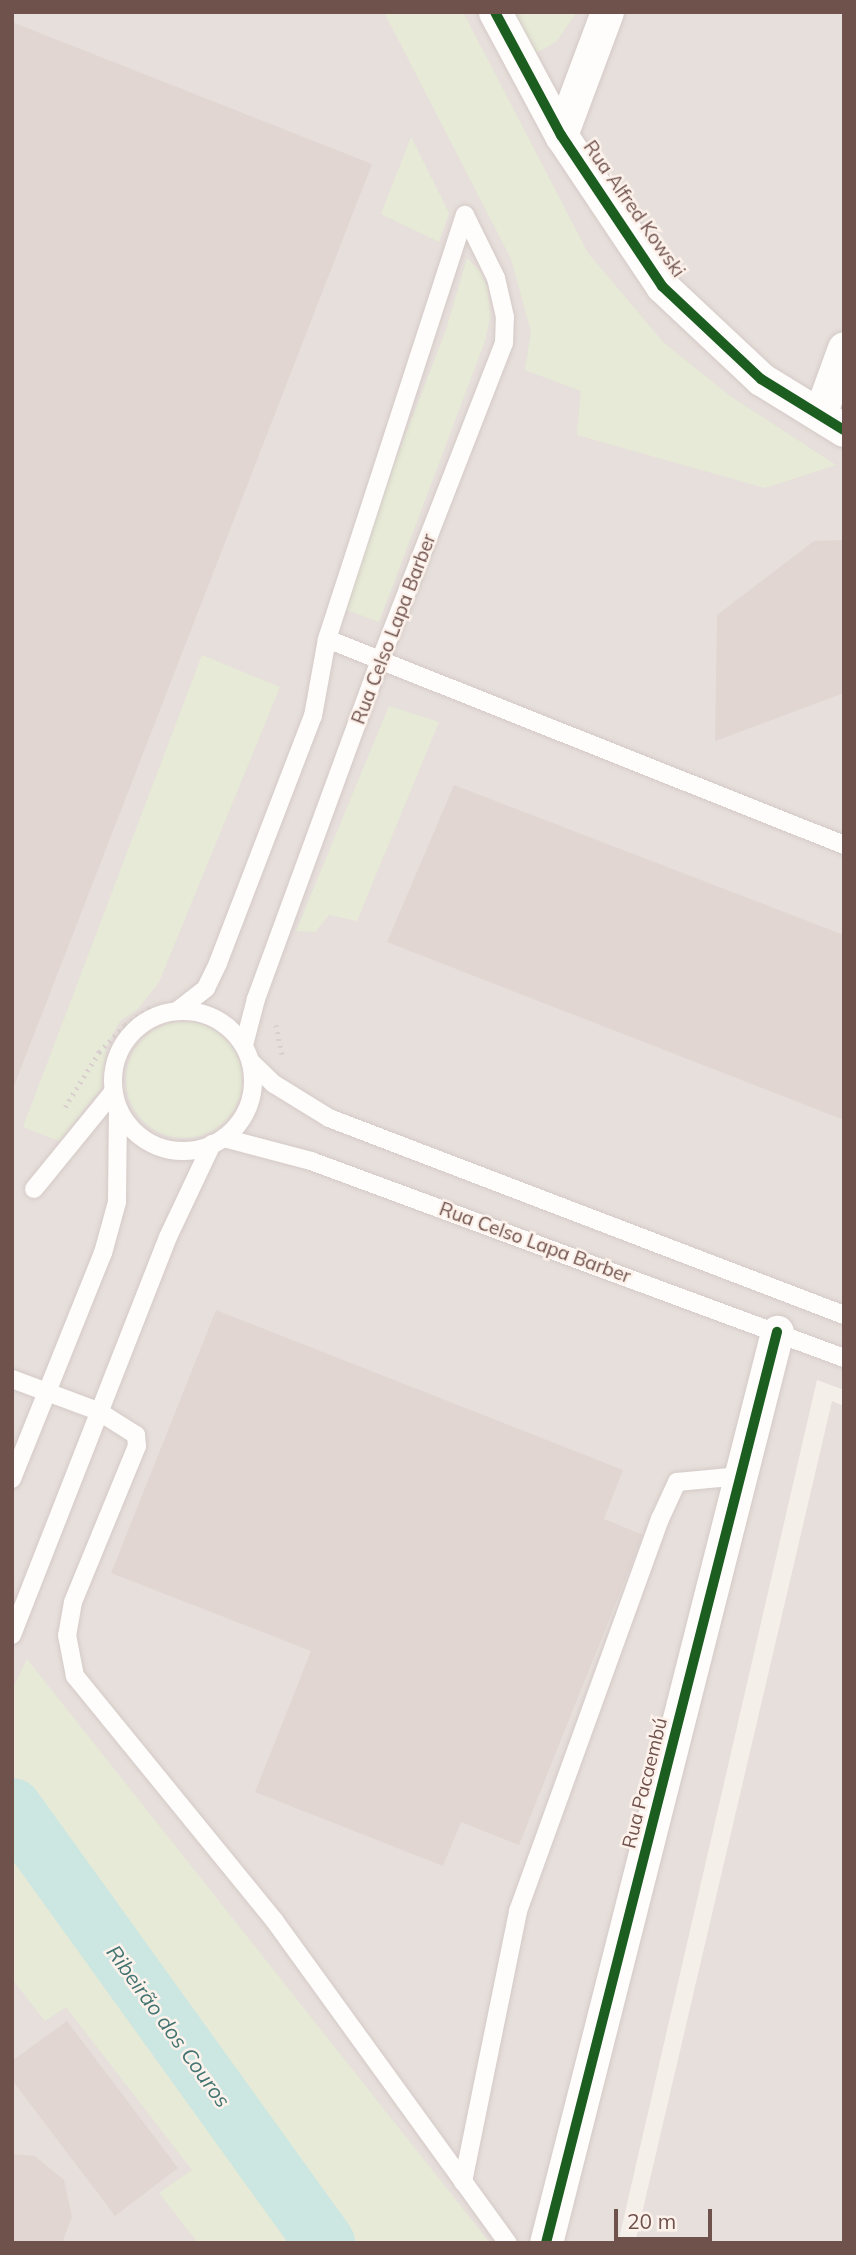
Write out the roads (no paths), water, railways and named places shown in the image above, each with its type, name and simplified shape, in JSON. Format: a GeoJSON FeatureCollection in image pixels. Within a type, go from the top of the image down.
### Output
{"type":"FeatureCollection","features":[{"type":"Feature","properties":{"kind":"street","name":"Rua Alfred Kowski"},"geometry":{"type":"LineString","coordinates":[[495,12],[561,135],[662,286],[761,379],[832,422]]}},
{"type":"Feature","properties":{"kind":"street"},"geometry":{"type":"LineString","coordinates":[[561,135],[607,12]]}},
{"type":"Feature","properties":{"kind":"street"},"geometry":{"type":"LineString","coordinates":[[832,422],[844,348]]}},
{"type":"Feature","properties":{"kind":"street","name":"Rua Pacaembú"},"geometry":{"type":"LineString","coordinates":[[546,2243],[777,1332]]}},
{"type":"Feature","properties":{"kind":"lane","name":"Rua Celso Lapa Barber"},"geometry":{"type":"LineString","coordinates":[[247,1054],[256,999],[380,661],[504,343],[505,317],[496,278],[465,215],[327,639]]}},
{"type":"Feature","properties":{"kind":"lane"},"geometry":{"type":"LineString","coordinates":[[12,1479],[103,1253],[117,1202],[116,1057],[136,1027],[177,1010],[206,988],[313,716],[327,639],[844,845]]}},
{"type":"Feature","properties":{"kind":"lane"},"geometry":{"type":"LineString","coordinates":[[177,1010],[203,1013],[227,1025],[247,1054],[303,1101],[342,1123],[844,1315]]}},
{"type":"Feature","properties":{"kind":"lane"},"geometry":{"type":"LineString","coordinates":[[12,1635],[98,1411],[187,1192],[218,1141],[250,1104],[247,1054]]}},
{"type":"Feature","properties":{"kind":"lane"},"geometry":{"type":"LineString","coordinates":[[115,1101],[148,1142],[191,1150],[218,1141]]}},
{"type":"Feature","properties":{"kind":"lane"},"geometry":{"type":"LineString","coordinates":[[34,1189],[115,1101]]}},
{"type":"Feature","properties":{"kind":"lane","name":"Rua Celso Lapa Barber"},"geometry":{"type":"LineString","coordinates":[[218,1141],[311,1161],[844,1358]]}},
{"type":"Feature","properties":{"kind":"lane"},"geometry":{"type":"LineString","coordinates":[[12,1378],[98,1411],[136,1436],[137,1446],[73,1602],[67,1635],[75,1676],[274,1920],[508,2243]]}},
{"type":"Feature","properties":{"kind":"lane"},"geometry":{"type":"LineString","coordinates":[[463,2182],[518,1910],[660,1519],[677,1482],[741,1476]]}},
{"type":"Feature","properties":{"kind":"waterway","name":"Ribeirão dos Couros"},"geometry":{"type":"LineString","coordinates":[[12,1808],[325,2243]]}}]}
